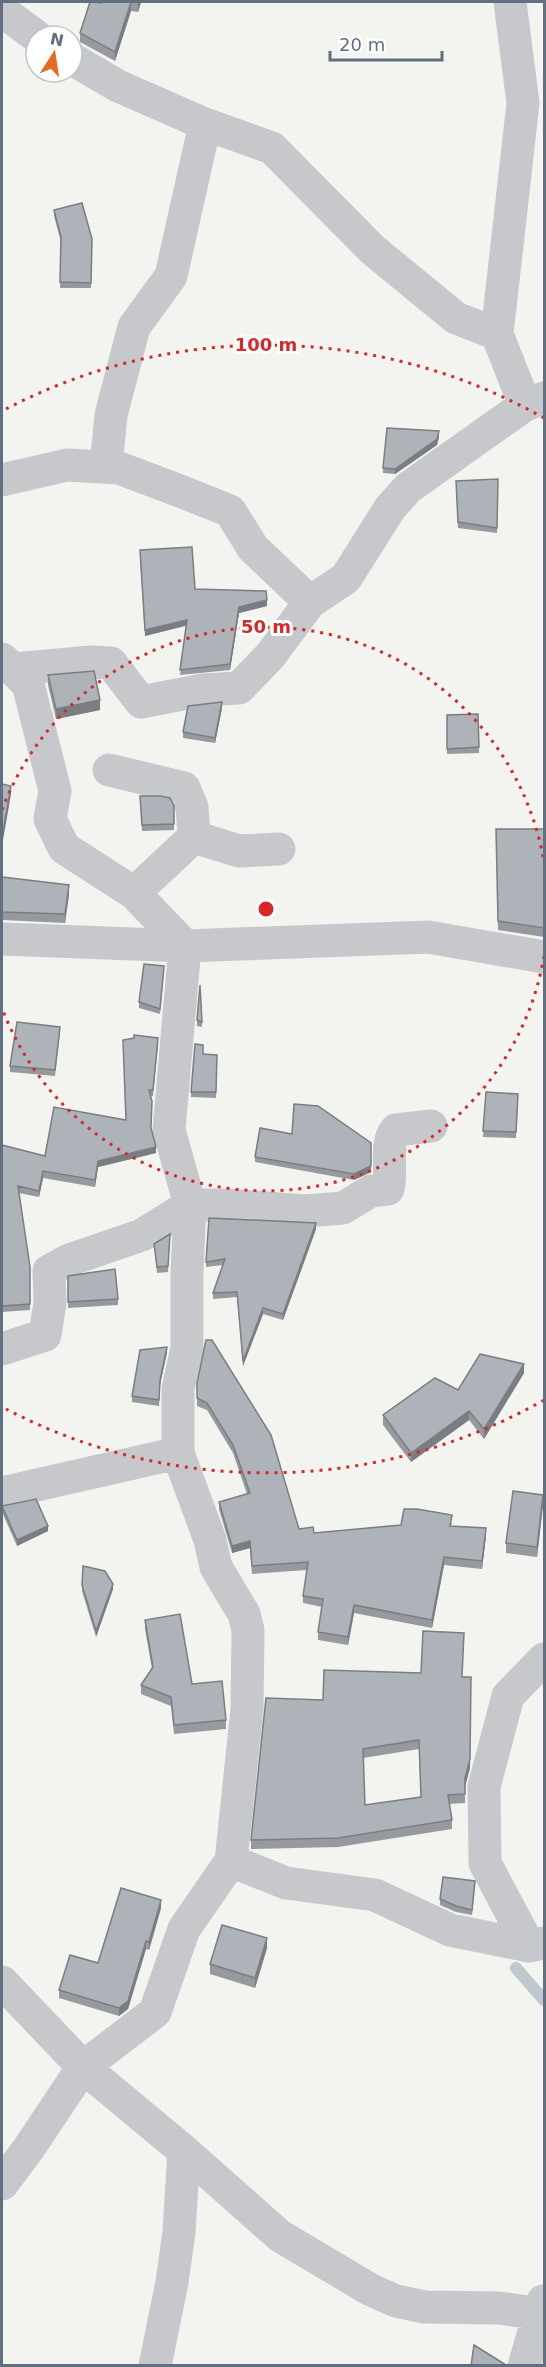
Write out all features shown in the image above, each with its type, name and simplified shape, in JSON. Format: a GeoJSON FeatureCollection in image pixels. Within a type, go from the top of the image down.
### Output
{"type":"FeatureCollection","features":[{"type":"Feature","properties":{"kind":"street"},"geometry":{"type":"LineString","coordinates":[[8,664],[111,663],[141,702],[203,690],[239,688],[270,656],[310,602],[346,578],[390,508],[408,488],[535,402],[497,334],[523,103],[510,2]]}},
{"type":"Feature","properties":{"kind":"street"},"geometry":{"type":"LineString","coordinates":[[2,11],[24,27]]}},
{"type":"Feature","properties":{"kind":"street"},"geometry":{"type":"LineString","coordinates":[[84,66],[118,86],[206,124],[272,148],[374,250],[456,318],[497,334]]}},
{"type":"Feature","properties":{"kind":"street"},"geometry":{"type":"LineString","coordinates":[[106,467],[111,415],[134,327],[171,276],[206,124]]}},
{"type":"Feature","properties":{"kind":"street"},"geometry":{"type":"LineString","coordinates":[[2,480],[67,465],[119,468],[230,511],[253,548],[310,602]]}},
{"type":"Feature","properties":{"kind":"street"},"geometry":{"type":"LineString","coordinates":[[2,2184],[83,2067],[155,2012],[184,1929],[231,1861],[247,1709],[248,1630],[244,1614],[216,1567],[210,1540],[178,1453],[178,1389],[188,1348],[187,1273],[190,1205],[169,1130],[185,946],[134,893],[63,848],[50,819],[55,791],[28,684],[8,664]]}},
{"type":"Feature","properties":{"kind":"street"},"geometry":{"type":"LineString","coordinates":[[109,770],[184,788],[192,807],[194,837]]}},
{"type":"Feature","properties":{"kind":"street"},"geometry":{"type":"LineString","coordinates":[[134,893],[194,837]]}},
{"type":"Feature","properties":{"kind":"street"},"geometry":{"type":"LineString","coordinates":[[194,837],[239,851],[279,849]]}},
{"type":"Feature","properties":{"kind":"street"},"geometry":{"type":"LineString","coordinates":[[2,939],[185,946],[428,937],[544,957]]}},
{"type":"Feature","properties":{"kind":"street"},"geometry":{"type":"LineString","coordinates":[[2,1350],[45,1335],[50,1303],[49,1271],[69,1260],[142,1235],[190,1205],[226,1204],[305,1210],[343,1208],[371,1191],[388,1189],[391,1179],[390,1139],[396,1130],[431,1126]]}},
{"type":"Feature","properties":{"kind":"street"},"geometry":{"type":"LineString","coordinates":[[2,1493],[178,1453]]}},
{"type":"Feature","properties":{"kind":"street"},"geometry":{"type":"LineString","coordinates":[[537,1944],[485,1863],[484,1787],[508,1696],[544,1659]]}},
{"type":"Feature","properties":{"kind":"street"},"geometry":{"type":"LineString","coordinates":[[231,1861],[286,1883],[375,1894],[450,1930],[537,1944]]}},
{"type":"Feature","properties":{"kind":"street"},"geometry":{"type":"LineString","coordinates":[[2,1982],[83,2067],[184,2151],[280,2236],[371,2290],[396,2301],[425,2307],[499,2308],[542,2313],[524,2366]]}},
{"type":"Feature","properties":{"kind":"street"},"geometry":{"type":"LineString","coordinates":[[154,2366],[172,2282],[179,2232],[184,2151]]}},
{"type":"Feature","properties":{"kind":"building"},"geometry":{"type":"Polygon","coordinates":[[[90,2],[131,2],[115,52],[84,35],[83,24],[90,2]]]}},
{"type":"Feature","properties":{"kind":"building"},"geometry":{"type":"Polygon","coordinates":[[[82,203],[92,239],[91,283],[60,282],[61,237],[54,210],[82,203]]]}},
{"type":"Feature","properties":{"kind":"building"},"geometry":{"type":"Polygon","coordinates":[[[387,428],[439,431],[437,439],[395,469],[383,468],[387,428]]]}},
{"type":"Feature","properties":{"kind":"building"},"geometry":{"type":"Polygon","coordinates":[[[498,479],[497,528],[458,522],[456,481],[498,479]]]}},
{"type":"Feature","properties":{"kind":"building"},"geometry":{"type":"Polygon","coordinates":[[[192,547],[195,589],[266,591],[267,600],[239,607],[230,664],[180,670],[187,620],[145,630],[140,550],[192,547]]]}},
{"type":"Feature","properties":{"kind":"building"},"geometry":{"type":"Polygon","coordinates":[[[94,671],[100,700],[56,709],[48,675],[94,671]]]}},
{"type":"Feature","properties":{"kind":"building"},"geometry":{"type":"Polygon","coordinates":[[[222,702],[215,738],[183,732],[188,706],[222,702]]]}},
{"type":"Feature","properties":{"kind":"building"},"geometry":{"type":"Polygon","coordinates":[[[478,714],[479,747],[447,749],[447,715],[478,714]]]}},
{"type":"Feature","properties":{"kind":"building"},"geometry":{"type":"Polygon","coordinates":[[[2,784],[11,786],[2,837],[2,784]]]}},
{"type":"Feature","properties":{"kind":"building"},"geometry":{"type":"Polygon","coordinates":[[[140,796],[170,798],[174,806],[174,824],[142,825],[140,796]]]}},
{"type":"Feature","properties":{"kind":"building"},"geometry":{"type":"Polygon","coordinates":[[[496,829],[544,829],[544,928],[498,921],[496,829]]]}},
{"type":"Feature","properties":{"kind":"building"},"geometry":{"type":"Polygon","coordinates":[[[2,877],[69,885],[65,914],[2,912],[2,877]]]}},
{"type":"Feature","properties":{"kind":"building"},"geometry":{"type":"Polygon","coordinates":[[[144,964],[164,966],[160,1009],[139,1002],[144,964]]]}},
{"type":"Feature","properties":{"kind":"building"},"geometry":{"type":"Polygon","coordinates":[[[200,985],[202,1022],[197,1020],[200,985]]]}},
{"type":"Feature","properties":{"kind":"building"},"geometry":{"type":"Polygon","coordinates":[[[17,1022],[60,1027],[55,1070],[10,1066],[17,1022]]]}},
{"type":"Feature","properties":{"kind":"building"},"geometry":{"type":"Polygon","coordinates":[[[134,1035],[158,1038],[153,1090],[149,1090],[152,1101],[151,1128],[156,1147],[98,1161],[95,1180],[43,1171],[39,1191],[18,1186],[30,1267],[30,1304],[2,1306],[2,1145],[45,1156],[54,1107],[126,1120],[123,1040],[134,1038],[134,1035]]]}},
{"type":"Feature","properties":{"kind":"building"},"geometry":{"type":"Polygon","coordinates":[[[195,1044],[203,1045],[203,1054],[217,1055],[216,1092],[191,1092],[195,1044]]]}},
{"type":"Feature","properties":{"kind":"building"},"geometry":{"type":"Polygon","coordinates":[[[486,1092],[518,1094],[516,1132],[483,1131],[486,1092]]]}},
{"type":"Feature","properties":{"kind":"building"},"geometry":{"type":"Polygon","coordinates":[[[294,1104],[318,1106],[371,1143],[371,1166],[354,1174],[255,1157],[260,1128],[292,1134],[294,1104]]]}},
{"type":"Feature","properties":{"kind":"building"},"geometry":{"type":"Polygon","coordinates":[[[209,1218],[316,1223],[283,1314],[263,1308],[243,1361],[237,1292],[213,1293],[225,1259],[206,1262],[209,1218]]]}},
{"type":"Feature","properties":{"kind":"building"},"geometry":{"type":"Polygon","coordinates":[[[170,1234],[168,1266],[157,1267],[154,1244],[170,1234]]]}},
{"type":"Feature","properties":{"kind":"building"},"geometry":{"type":"Polygon","coordinates":[[[115,1269],[118,1299],[68,1302],[68,1276],[115,1269]]]}},
{"type":"Feature","properties":{"kind":"building"},"geometry":{"type":"Polygon","coordinates":[[[206,1340],[212,1340],[271,1435],[299,1529],[313,1527],[314,1533],[401,1525],[404,1509],[452,1515],[450,1526],[486,1528],[482,1561],[444,1557],[432,1620],[354,1605],[348,1637],[318,1632],[323,1599],[303,1596],[308,1562],[252,1566],[250,1541],[232,1546],[219,1502],[250,1493],[233,1445],[207,1403],[197,1398],[197,1383],[206,1340]]]}},
{"type":"Feature","properties":{"kind":"building"},"geometry":{"type":"Polygon","coordinates":[[[167,1347],[160,1380],[159,1400],[132,1396],[140,1350],[167,1347]]]}},
{"type":"Feature","properties":{"kind":"building"},"geometry":{"type":"Polygon","coordinates":[[[480,1354],[524,1364],[484,1429],[469,1411],[411,1453],[383,1415],[435,1378],[458,1390],[480,1354]]]}},
{"type":"Feature","properties":{"kind":"building"},"geometry":{"type":"Polygon","coordinates":[[[513,1491],[543,1495],[537,1547],[506,1543],[513,1491]]]}},
{"type":"Feature","properties":{"kind":"building"},"geometry":{"type":"Polygon","coordinates":[[[36,1499],[48,1526],[17,1540],[2,1506],[36,1499]]]}},
{"type":"Feature","properties":{"kind":"building"},"geometry":{"type":"Polygon","coordinates":[[[83,1566],[105,1571],[113,1584],[96,1631],[82,1585],[83,1566]]]}},
{"type":"Feature","properties":{"kind":"building"},"geometry":{"type":"Polygon","coordinates":[[[180,1614],[192,1684],[222,1681],[226,1720],[174,1725],[171,1697],[141,1685],[153,1667],[145,1620],[180,1614]]]}},
{"type":"Feature","properties":{"kind":"building"},"geometry":{"type":"Polygon","coordinates":[[[423,1631],[464,1633],[462,1677],[471,1677],[470,1759],[465,1778],[465,1794],[448,1795],[452,1820],[338,1838],[251,1840],[266,1698],[323,1700],[324,1670],[421,1673],[423,1631]],[[419,1740],[363,1749],[365,1805],[421,1797],[419,1740]]]}},
{"type":"Feature","properties":{"kind":"building"},"geometry":{"type":"Polygon","coordinates":[[[443,1877],[475,1881],[472,1910],[440,1899],[443,1877]]]}},
{"type":"Feature","properties":{"kind":"building"},"geometry":{"type":"Polygon","coordinates":[[[121,1888],[161,1900],[128,2001],[119,2008],[59,1990],[70,1955],[98,1963],[121,1888]]]}},
{"type":"Feature","properties":{"kind":"building"},"geometry":{"type":"Polygon","coordinates":[[[222,1925],[267,1938],[255,1978],[210,1964],[222,1925]]]}},
{"type":"Feature","properties":{"kind":"building"},"geometry":{"type":"Polygon","coordinates":[[[474,2345],[506,2365],[506,2366],[471,2366],[474,2345]]]}},
{"type":"Feature","properties":{"kind":"waterway"},"geometry":{"type":"LineString","coordinates":[[516,1968],[544,2000]]}}]}
